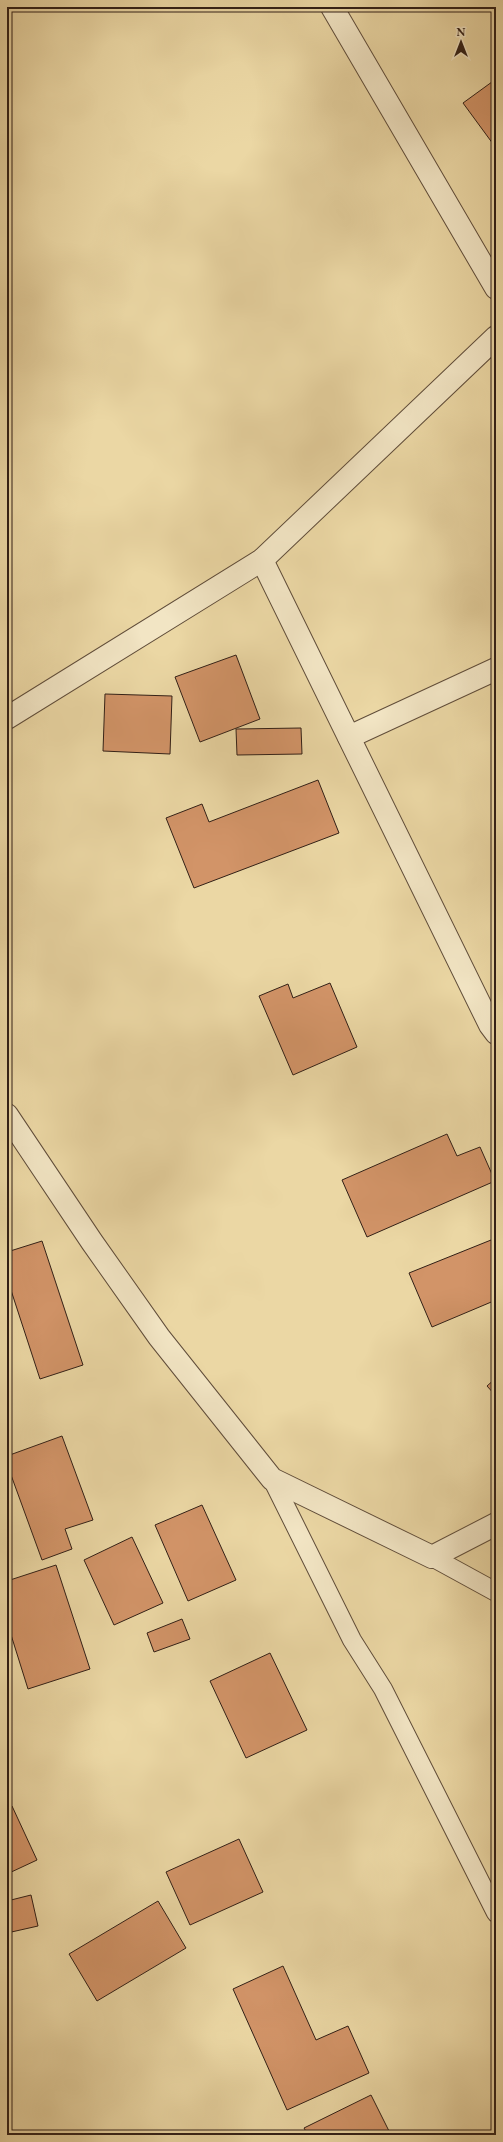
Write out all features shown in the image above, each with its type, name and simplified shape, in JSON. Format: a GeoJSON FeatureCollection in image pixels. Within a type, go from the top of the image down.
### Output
{"type":"FeatureCollection","features":[{"type":"Feature","properties":{"kind":"street"},"geometry":{"type":"LineString","coordinates":[[332,7],[496,288]]}},
{"type":"Feature","properties":{"kind":"street"},"geometry":{"type":"LineString","coordinates":[[7,718],[262,560],[496,337]]}},
{"type":"Feature","properties":{"kind":"street"},"geometry":{"type":"LineString","coordinates":[[262,560],[490,1025],[496,1033]]}},
{"type":"Feature","properties":{"kind":"street"},"geometry":{"type":"LineString","coordinates":[[349,737],[496,669]]}},
{"type":"Feature","properties":{"kind":"street"},"geometry":{"type":"LineString","coordinates":[[7,1115],[92,1242],[160,1337],[272,1479],[432,1557],[496,1524]]}},
{"type":"Feature","properties":{"kind":"lane"},"geometry":{"type":"LineString","coordinates":[[272,1479],[352,1640],[383,1689],[496,1913]]}},
{"type":"Feature","properties":{"kind":"lane"},"geometry":{"type":"LineString","coordinates":[[432,1557],[496,1592]]}},
{"type":"Feature","properties":{"kind":"building"},"geometry":{"type":"Polygon","coordinates":[[[496,79],[496,148],[463,103],[496,79]]]}},
{"type":"Feature","properties":{"kind":"building"},"geometry":{"type":"Polygon","coordinates":[[[236,655],[260,719],[200,742],[175,677],[236,655]]]}},
{"type":"Feature","properties":{"kind":"building"},"geometry":{"type":"Polygon","coordinates":[[[105,694],[172,696],[170,754],[103,751],[105,694]]]}},
{"type":"Feature","properties":{"kind":"building"},"geometry":{"type":"Polygon","coordinates":[[[301,728],[302,754],[237,755],[236,729],[301,728]]]}},
{"type":"Feature","properties":{"kind":"building"},"geometry":{"type":"Polygon","coordinates":[[[318,780],[339,833],[194,888],[166,818],[202,804],[209,822],[318,780]]]}},
{"type":"Feature","properties":{"kind":"building"},"geometry":{"type":"Polygon","coordinates":[[[330,983],[357,1047],[293,1075],[259,996],[288,984],[293,998],[330,983]]]}},
{"type":"Feature","properties":{"kind":"building"},"geometry":{"type":"Polygon","coordinates":[[[447,1134],[457,1156],[480,1147],[495,1181],[367,1237],[342,1180],[447,1134]]]}},
{"type":"Feature","properties":{"kind":"building"},"geometry":{"type":"Polygon","coordinates":[[[496,1238],[496,1300],[432,1327],[409,1273],[496,1238]]]}},
{"type":"Feature","properties":{"kind":"building"},"geometry":{"type":"Polygon","coordinates":[[[42,1241],[83,1365],[40,1379],[7,1278],[7,1252],[42,1241]]]}},
{"type":"Feature","properties":{"kind":"building"},"geometry":{"type":"Polygon","coordinates":[[[496,1378],[496,1396],[487,1386],[496,1378]]]}},
{"type":"Feature","properties":{"kind":"building"},"geometry":{"type":"Polygon","coordinates":[[[62,1436],[93,1520],[65,1529],[72,1549],[42,1560],[7,1464],[7,1456],[62,1436]]]}},
{"type":"Feature","properties":{"kind":"building"},"geometry":{"type":"Polygon","coordinates":[[[202,1505],[236,1580],[188,1601],[155,1525],[202,1505]]]}},
{"type":"Feature","properties":{"kind":"building"},"geometry":{"type":"Polygon","coordinates":[[[132,1537],[163,1603],[114,1625],[84,1560],[132,1537]]]}},
{"type":"Feature","properties":{"kind":"building"},"geometry":{"type":"Polygon","coordinates":[[[56,1565],[90,1669],[28,1689],[7,1622],[7,1581],[56,1565]]]}},
{"type":"Feature","properties":{"kind":"building"},"geometry":{"type":"Polygon","coordinates":[[[182,1619],[190,1639],[154,1652],[147,1633],[182,1619]]]}},
{"type":"Feature","properties":{"kind":"building"},"geometry":{"type":"Polygon","coordinates":[[[270,1653],[307,1730],[246,1758],[210,1681],[270,1653]]]}},
{"type":"Feature","properties":{"kind":"building"},"geometry":{"type":"Polygon","coordinates":[[[12,1806],[37,1860],[7,1874],[7,1808],[12,1806]]]}},
{"type":"Feature","properties":{"kind":"building"},"geometry":{"type":"Polygon","coordinates":[[[239,1839],[263,1892],[190,1925],[166,1872],[239,1839]]]}},
{"type":"Feature","properties":{"kind":"building"},"geometry":{"type":"Polygon","coordinates":[[[31,1895],[38,1926],[7,1933],[7,1901],[31,1895]]]}},
{"type":"Feature","properties":{"kind":"building"},"geometry":{"type":"Polygon","coordinates":[[[158,1901],[186,1948],[97,2001],[69,1954],[158,1901]]]}},
{"type":"Feature","properties":{"kind":"building"},"geometry":{"type":"Polygon","coordinates":[[[283,1966],[316,2040],[348,2026],[369,2073],[287,2110],[233,1989],[283,1966]]]}},
{"type":"Feature","properties":{"kind":"building"},"geometry":{"type":"Polygon","coordinates":[[[371,2095],[391,2135],[308,2135],[304,2128],[371,2095]]]}}]}
